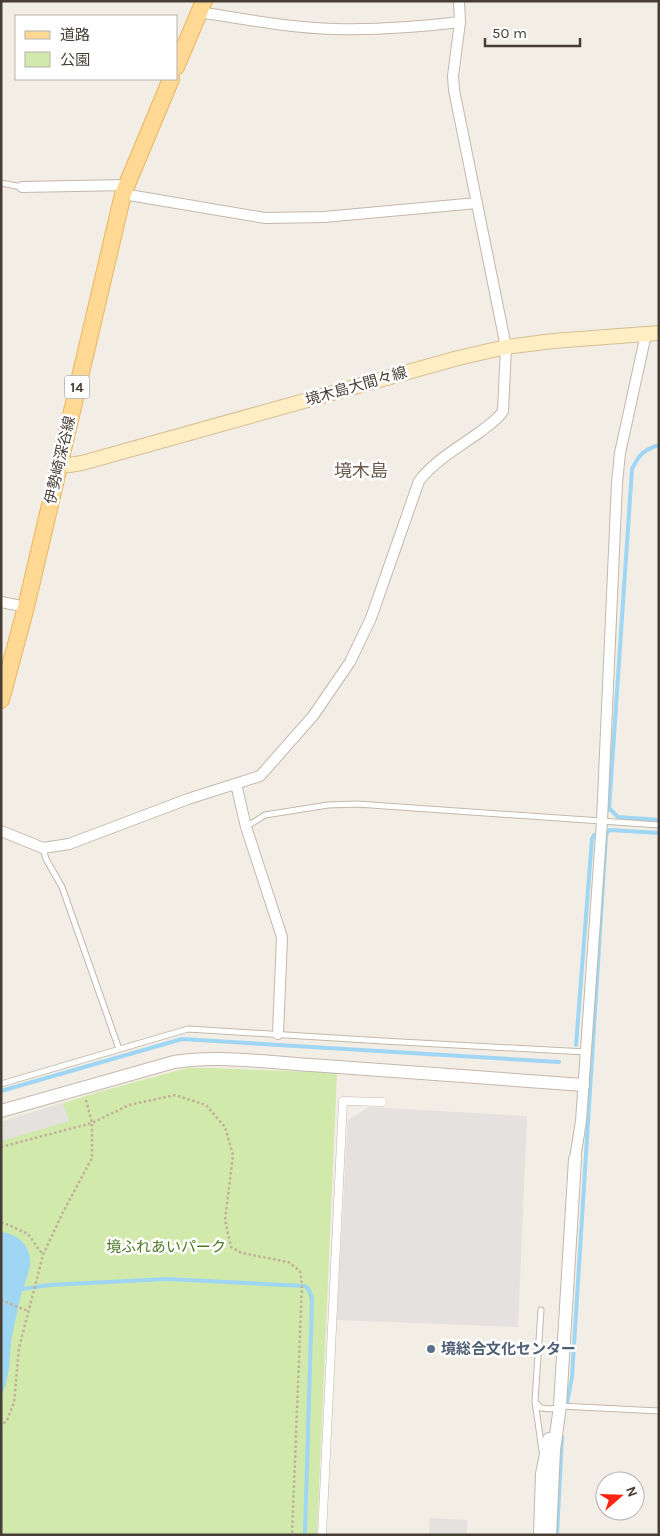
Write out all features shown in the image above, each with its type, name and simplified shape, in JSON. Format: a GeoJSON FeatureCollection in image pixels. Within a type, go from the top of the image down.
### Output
{"type":"FeatureCollection","features":[{"type":"Feature","properties":{"kind":"main road"},"geometry":{"type":"LineString","coordinates":[[178,62],[201,7]]}},
{"type":"Feature","properties":{"kind":"main road","name":"伊勢崎深谷線"},"geometry":{"type":"LineString","coordinates":[[1,700],[26,607],[124,190],[171,80]]}},
{"type":"Feature","properties":{"kind":"main road","name":"境木島大間々線"},"geometry":{"type":"LineString","coordinates":[[59,464],[82,463],[393,375],[506,347],[652,333]]}},
{"type":"Feature","properties":{"kind":"street"},"geometry":{"type":"LineString","coordinates":[[1,831],[43,848],[69,844],[188,799],[260,776],[313,716],[350,662],[371,618],[419,481],[426,471],[488,426],[503,411],[506,347],[454,90],[453,76],[460,22],[459,1]]}},
{"type":"Feature","properties":{"kind":"street"},"geometry":{"type":"LineString","coordinates":[[201,7],[278,24],[333,29],[402,29],[460,22]]}},
{"type":"Feature","properties":{"kind":"street"},"geometry":{"type":"LineString","coordinates":[[22,188],[124,190],[265,218],[324,217],[477,203]]}},
{"type":"Feature","properties":{"kind":"street"},"geometry":{"type":"LineString","coordinates":[[550,1535],[554,1450],[560,1406],[575,1159],[584,1085],[602,821],[619,468],[627,420],[652,333]]}},
{"type":"Feature","properties":{"kind":"street"},"geometry":{"type":"LineString","coordinates":[[1,602],[26,607]]}},
{"type":"Feature","properties":{"kind":"street"},"geometry":{"type":"LineString","coordinates":[[236,784],[246,828],[282,937],[278,1034]]}},
{"type":"Feature","properties":{"kind":"street"},"geometry":{"type":"LineString","coordinates":[[1,1111],[110,1079],[187,1060],[220,1060],[383,1069],[584,1085]]}},
{"type":"Feature","properties":{"kind":"street"},"geometry":{"type":"LineString","coordinates":[[322,1535],[343,1101],[382,1102]]}},
{"type":"Feature","properties":{"kind":"street"},"geometry":{"type":"LineString","coordinates":[[540,1535],[542,1474],[547,1448],[560,1406]]}},
{"type":"Feature","properties":{"kind":"lane"},"geometry":{"type":"LineString","coordinates":[[1,183],[22,188]]}},
{"type":"Feature","properties":{"kind":"lane"},"geometry":{"type":"LineString","coordinates":[[246,828],[265,815],[309,807],[348,804],[659,825]]}},
{"type":"Feature","properties":{"kind":"lane"},"geometry":{"type":"LineString","coordinates":[[43,848],[46,859],[62,887],[119,1049]]}},
{"type":"Feature","properties":{"kind":"lane"},"geometry":{"type":"LineString","coordinates":[[1,1084],[188,1029],[586,1052]]}},
{"type":"Feature","properties":{"kind":"lane"},"geometry":{"type":"LineString","coordinates":[[541,1310],[535,1401],[542,1444],[542,1474]]}},
{"type":"Feature","properties":{"kind":"lane"},"geometry":{"type":"LineString","coordinates":[[535,1401],[541,1408],[556,1408],[560,1406],[659,1411]]}},
{"type":"Feature","properties":{"kind":"path"},"geometry":{"type":"LineString","coordinates":[[1,1148],[92,1123],[129,1105],[175,1095],[206,1105],[225,1127],[233,1156],[225,1220],[231,1247],[242,1253],[288,1262],[300,1271],[302,1284],[292,1535]]}},
{"type":"Feature","properties":{"kind":"path"},"geometry":{"type":"LineString","coordinates":[[1,1426],[7,1420],[14,1403],[19,1348],[43,1255],[63,1212],[92,1158],[92,1123],[85,1096]]}},
{"type":"Feature","properties":{"kind":"path"},"geometry":{"type":"LineString","coordinates":[[1,1224],[4,1223],[28,1234],[43,1255]]}},
{"type":"Feature","properties":{"kind":"path"},"geometry":{"type":"LineString","coordinates":[[1,1300],[28,1311]]}},
{"type":"Feature","properties":{"kind":"green space","name":"境ふれあいパーク"},"geometry":{"type":"Polygon","coordinates":[[[187,1068],[337,1073],[317,1535],[1,1535],[1,1122],[102,1091],[187,1068]]]}},
{"type":"Feature","properties":{"kind":"shaded area"},"geometry":{"type":"Polygon","coordinates":[[[63,1103],[69,1121],[1,1141],[1,1122],[63,1103]]]}},
{"type":"Feature","properties":{"kind":"shaded area"},"geometry":{"type":"Polygon","coordinates":[[[369,1107],[527,1116],[518,1327],[337,1320],[348,1120],[369,1107]]]}},
{"type":"Feature","properties":{"kind":"shaded area"},"geometry":{"type":"Polygon","coordinates":[[[430,1518],[467,1520],[467,1535],[429,1535],[430,1518]]]}},
{"type":"Feature","properties":{"kind":"water"},"geometry":{"type":"Polygon","coordinates":[[[1,1232],[11,1234],[24,1243],[29,1253],[30,1262],[12,1336],[7,1382],[1,1396],[1,1232]]]}},
{"type":"Feature","properties":{"kind":"waterway"},"geometry":{"type":"LineString","coordinates":[[609,810],[632,469],[642,454],[659,445]]}},
{"type":"Feature","properties":{"kind":"waterway"},"geometry":{"type":"LineString","coordinates":[[610,809],[618,817],[659,820]]}},
{"type":"Feature","properties":{"kind":"waterway"},"geometry":{"type":"LineString","coordinates":[[566,1408],[572,1377],[606,836],[610,830],[659,833]]}},
{"type":"Feature","properties":{"kind":"waterway"},"geometry":{"type":"LineString","coordinates":[[576,1045],[592,839],[594,835]]}},
{"type":"Feature","properties":{"kind":"waterway"},"geometry":{"type":"LineString","coordinates":[[1,1091],[182,1039],[559,1062]]}},
{"type":"Feature","properties":{"kind":"waterway"},"geometry":{"type":"LineString","coordinates":[[23,1289],[49,1285],[167,1279],[305,1286],[309,1290],[312,1299],[305,1532]]}},
{"type":"Feature","properties":{"kind":"waterway"},"geometry":{"type":"LineString","coordinates":[[557,1535],[562,1437]]}},
{"type":"Feature","properties":{"kind":"place","name":"境総合文化センター"},"geometry":{"type":"Point","coordinates":[431,1349]}},
{"type":"Feature","properties":{"kind":"district","name":"境木島"},"geometry":{"type":"Point","coordinates":[361,471]}}]}
